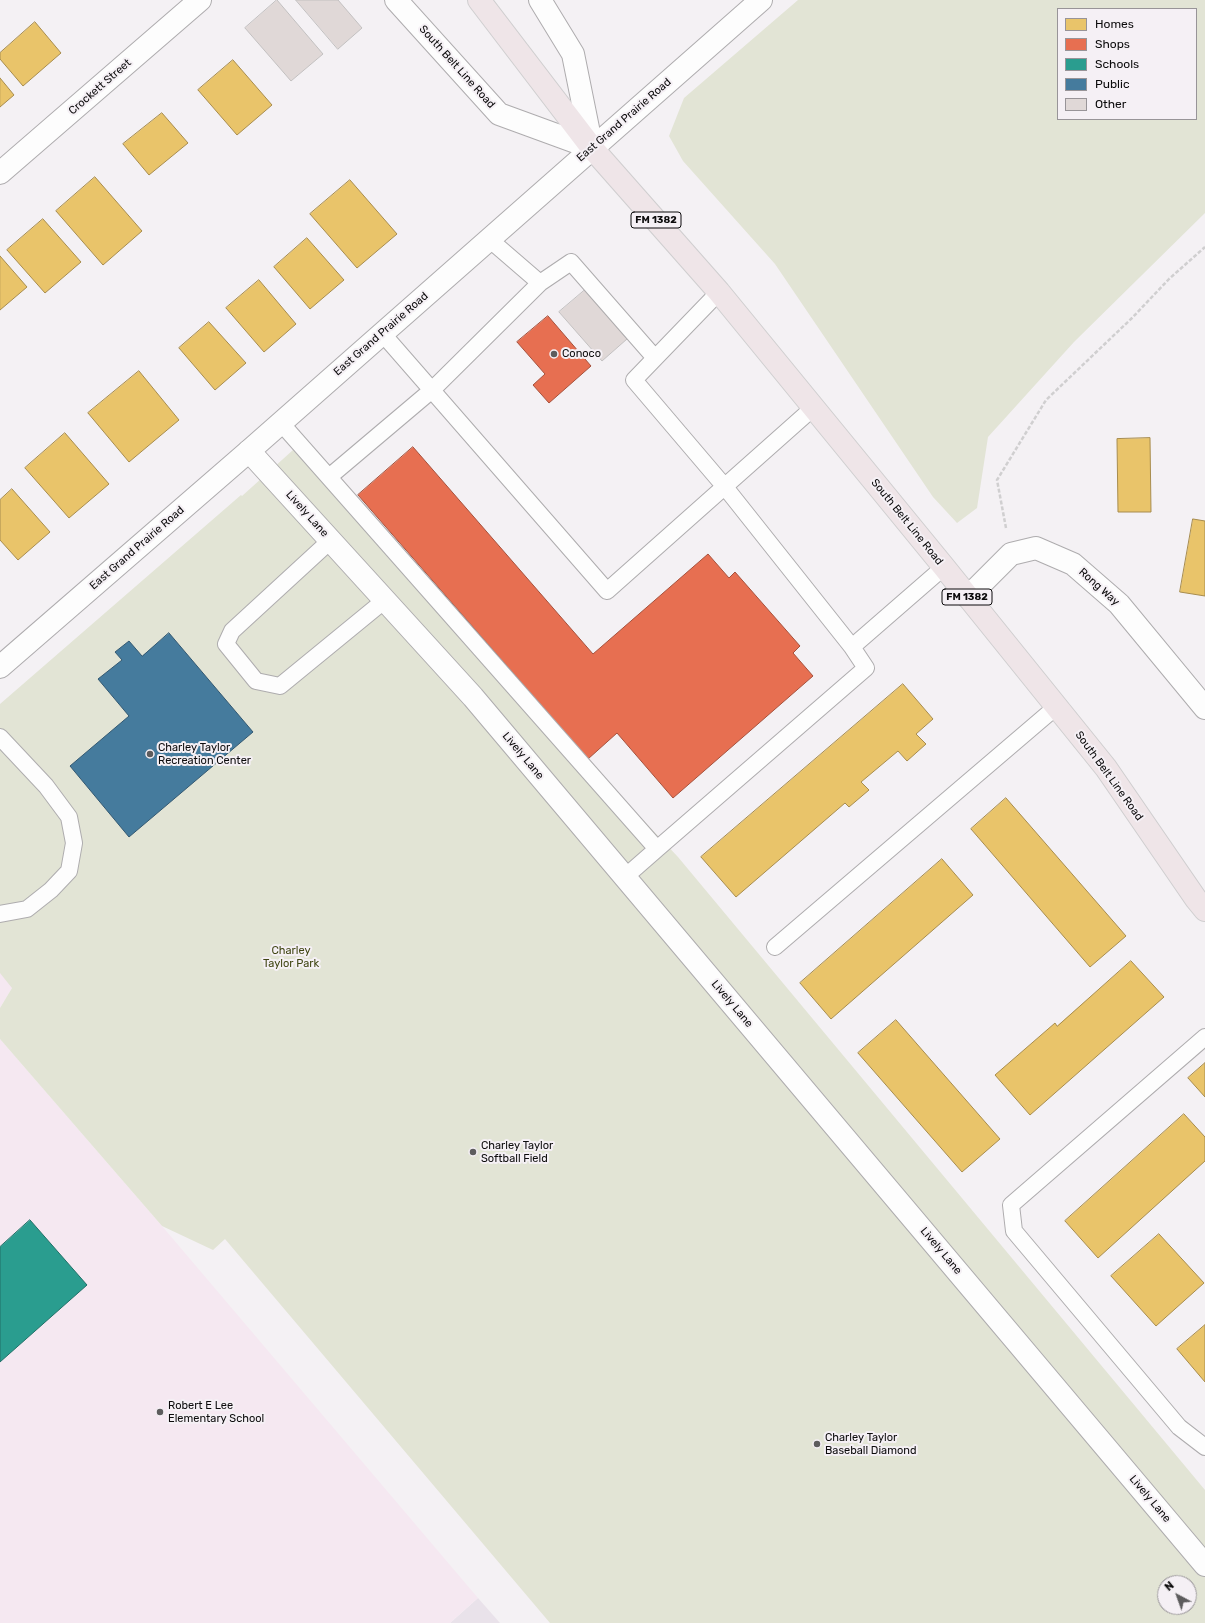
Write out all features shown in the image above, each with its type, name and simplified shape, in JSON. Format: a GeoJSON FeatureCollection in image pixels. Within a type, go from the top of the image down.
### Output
{"type":"FeatureCollection","features":[{"type":"Feature","properties":{"kind":"main road","name":"South Belt Line Road"},"geometry":{"type":"LineString","coordinates":[[479,0],[592,148],[719,292],[1106,768],[1205,910]]}},
{"type":"Feature","properties":{"kind":"street","name":"Crockett Street"},"geometry":{"type":"LineString","coordinates":[[0,173],[200,0]]}},
{"type":"Feature","properties":{"kind":"street","name":"South Belt Line Road"},"geometry":{"type":"LineString","coordinates":[[396,0],[499,114],[592,148]]}},
{"type":"Feature","properties":{"kind":"street"},"geometry":{"type":"LineString","coordinates":[[540,0],[573,54],[592,148]]}},
{"type":"Feature","properties":{"kind":"street","name":"East Grand Prairie Road"},"geometry":{"type":"LineString","coordinates":[[0,667],[281,423],[761,0]]}},
{"type":"Feature","properties":{"kind":"street","name":"Lively Lane"},"geometry":{"type":"LineString","coordinates":[[249,451],[473,697],[1205,1564]]}},
{"type":"Feature","properties":{"kind":"street","name":"Rong Way"},"geometry":{"type":"LineString","coordinates":[[1011,554],[1036,548],[1073,564],[1118,604],[1205,708]]}},
{"type":"Feature","properties":{"kind":"street"},"geometry":{"type":"LineString","coordinates":[[968,597],[1011,554]]}},
{"type":"Feature","properties":{"kind":"lane"},"geometry":{"type":"LineString","coordinates":[[489,239],[540,283]]}},
{"type":"Feature","properties":{"kind":"lane"},"geometry":{"type":"LineString","coordinates":[[329,477],[432,390],[540,283],[571,262],[655,358]]}},
{"type":"Feature","properties":{"kind":"lane"},"geometry":{"type":"LineString","coordinates":[[625,877],[866,668],[852,647],[724,487],[634,380],[719,292]]}},
{"type":"Feature","properties":{"kind":"lane"},"geometry":{"type":"LineString","coordinates":[[382,334],[607,591],[813,408]]}},
{"type":"Feature","properties":{"kind":"lane"},"geometry":{"type":"LineString","coordinates":[[281,423],[657,849]]}},
{"type":"Feature","properties":{"kind":"lane"},"geometry":{"type":"LineString","coordinates":[[330,540],[232,631],[226,644],[256,682],[280,686],[385,600]]}},
{"type":"Feature","properties":{"kind":"lane"},"geometry":{"type":"LineString","coordinates":[[852,647],[944,567]]}},
{"type":"Feature","properties":{"kind":"lane"},"geometry":{"type":"LineString","coordinates":[[775,947],[1056,707]]}},
{"type":"Feature","properties":{"kind":"lane"},"geometry":{"type":"LineString","coordinates":[[0,737],[46,786],[69,817],[74,843],[69,871],[51,890],[27,909],[0,914]]}},
{"type":"Feature","properties":{"kind":"lane"},"geometry":{"type":"LineString","coordinates":[[1205,1036],[1011,1205],[1014,1231],[1179,1427],[1205,1447]]}},
{"type":"Feature","properties":{"kind":"path"},"geometry":{"type":"LineString","coordinates":[[1011,554],[996,480],[1046,400],[1132,318],[1169,279],[1205,247]]}},
{"type":"Feature","properties":{"kind":"shaded area"},"geometry":{"type":"Polygon","coordinates":[[[0,933],[25,966],[0,1008],[0,933]]]}},
{"type":"Feature","properties":{"kind":"shaded area","name":"Robert E Lee Elementary School"},"geometry":{"type":"Polygon","coordinates":[[[0,1039],[162,1226],[478,1598],[450,1623],[0,1623],[0,1039]]]}},
{"type":"Feature","properties":{"kind":"shaded area"},"geometry":{"type":"Polygon","coordinates":[[[478,1598],[500,1623],[450,1623],[478,1598]]]}},
{"type":"Feature","properties":{"kind":"green space"},"geometry":{"type":"Polygon","coordinates":[[[798,0],[1205,0],[1205,213],[1074,342],[988,437],[977,508],[957,523],[933,497],[775,264],[683,161],[669,136],[684,98],[798,0]]]}},
{"type":"Feature","properties":{"kind":"green space","name":"Charley Taylor Park"},"geometry":{"type":"Polygon","coordinates":[[[293,450],[678,857],[1205,1490],[1205,1623],[550,1623],[225,1239],[213,1250],[162,1226],[0,1039],[0,1008],[12,988],[0,973],[0,704],[241,495],[242,496],[293,450]]]}},
{"type":"Feature","properties":{"kind":"building: Homes"},"geometry":{"type":"Polygon","coordinates":[[[35,22],[61,53],[23,86],[0,59],[0,53],[35,22]]]}},
{"type":"Feature","properties":{"kind":"building: Homes"},"geometry":{"type":"Polygon","coordinates":[[[233,60],[272,105],[237,135],[198,90],[233,60]]]}},
{"type":"Feature","properties":{"kind":"building: Homes"},"geometry":{"type":"Polygon","coordinates":[[[0,78],[14,95],[0,107],[0,78]]]}},
{"type":"Feature","properties":{"kind":"building: Homes"},"geometry":{"type":"Polygon","coordinates":[[[162,113],[188,143],[149,175],[123,144],[162,113]]]}},
{"type":"Feature","properties":{"kind":"building: Homes"},"geometry":{"type":"Polygon","coordinates":[[[95,177],[142,231],[103,265],[56,211],[95,177]]]}},
{"type":"Feature","properties":{"kind":"building: Homes"},"geometry":{"type":"Polygon","coordinates":[[[350,180],[397,234],[357,268],[310,214],[350,180]]]}},
{"type":"Feature","properties":{"kind":"building: Homes"},"geometry":{"type":"Polygon","coordinates":[[[43,219],[81,262],[45,293],[7,250],[43,219]]]}},
{"type":"Feature","properties":{"kind":"building: Homes"},"geometry":{"type":"Polygon","coordinates":[[[307,238],[344,280],[310,309],[274,267],[307,238]]]}},
{"type":"Feature","properties":{"kind":"building: Homes"},"geometry":{"type":"Polygon","coordinates":[[[0,256],[27,287],[0,310],[0,256]]]}},
{"type":"Feature","properties":{"kind":"building: Homes"},"geometry":{"type":"Polygon","coordinates":[[[259,280],[296,324],[264,352],[226,308],[259,280]]]}},
{"type":"Feature","properties":{"kind":"building: Homes"},"geometry":{"type":"Polygon","coordinates":[[[209,322],[246,363],[215,390],[179,348],[209,322]]]}},
{"type":"Feature","properties":{"kind":"building: Homes"},"geometry":{"type":"Polygon","coordinates":[[[139,371],[179,420],[129,462],[88,413],[139,371]]]}},
{"type":"Feature","properties":{"kind":"building: Homes"},"geometry":{"type":"Polygon","coordinates":[[[65,433],[109,484],[69,518],[25,468],[65,433]]]}},
{"type":"Feature","properties":{"kind":"building: Homes"},"geometry":{"type":"Polygon","coordinates":[[[1150,438],[1151,512],[1118,512],[1117,439],[1150,438]]]}},
{"type":"Feature","properties":{"kind":"building: Homes"},"geometry":{"type":"Polygon","coordinates":[[[12,489],[50,532],[18,560],[0,540],[0,500],[12,489]]]}},
{"type":"Feature","properties":{"kind":"building: Homes"},"geometry":{"type":"Polygon","coordinates":[[[1193,519],[1205,521],[1205,596],[1180,592],[1193,519]]]}},
{"type":"Feature","properties":{"kind":"building: Homes"},"geometry":{"type":"Polygon","coordinates":[[[903,684],[933,719],[916,734],[926,744],[907,761],[898,751],[861,782],[869,790],[849,807],[845,803],[736,897],[701,857],[903,684]]]}},
{"type":"Feature","properties":{"kind":"building: Homes"},"geometry":{"type":"Polygon","coordinates":[[[1006,798],[1126,936],[1090,967],[971,829],[1006,798]]]}},
{"type":"Feature","properties":{"kind":"building: Homes"},"geometry":{"type":"Polygon","coordinates":[[[942,859],[973,895],[831,1019],[800,983],[942,859]]]}},
{"type":"Feature","properties":{"kind":"building: Homes"},"geometry":{"type":"Polygon","coordinates":[[[1131,961],[1164,997],[1030,1115],[995,1075],[1055,1023],[1057,1026],[1131,961]]]}},
{"type":"Feature","properties":{"kind":"building: Homes"},"geometry":{"type":"Polygon","coordinates":[[[896,1020],[1000,1139],[962,1172],[858,1053],[896,1020]]]}},
{"type":"Feature","properties":{"kind":"building: Homes"},"geometry":{"type":"Polygon","coordinates":[[[1205,1063],[1205,1097],[1188,1078],[1205,1063]]]}},
{"type":"Feature","properties":{"kind":"building: Homes"},"geometry":{"type":"Polygon","coordinates":[[[1184,1114],[1205,1137],[1205,1161],[1098,1258],[1065,1221],[1184,1114]]]}},
{"type":"Feature","properties":{"kind":"building: Homes"},"geometry":{"type":"Polygon","coordinates":[[[1159,1234],[1204,1283],[1156,1326],[1111,1276],[1159,1234]]]}},
{"type":"Feature","properties":{"kind":"building: Homes"},"geometry":{"type":"Polygon","coordinates":[[[1205,1325],[1205,1382],[1177,1349],[1205,1325]]]}},
{"type":"Feature","properties":{"kind":"building: Shops","name":"Conoco"},"geometry":{"type":"Polygon","coordinates":[[[548,316],[591,366],[549,403],[533,385],[545,374],[517,342],[548,316]]]}},
{"type":"Feature","properties":{"kind":"building: Shops"},"geometry":{"type":"Polygon","coordinates":[[[413,447],[593,654],[708,554],[729,578],[735,572],[800,646],[793,653],[813,676],[673,798],[617,733],[588,759],[358,495],[413,447]]]}},
{"type":"Feature","properties":{"kind":"building: Schools"},"geometry":{"type":"Polygon","coordinates":[[[30,1220],[87,1285],[0,1362],[0,1247],[30,1220]]]}},
{"type":"Feature","properties":{"kind":"building: Public"},"geometry":{"type":"Polygon","coordinates":[[[169,633],[253,732],[129,837],[70,766],[129,716],[98,679],[122,660],[115,652],[129,641],[142,656],[169,633]]]}},
{"type":"Feature","properties":{"kind":"building: Other"},"geometry":{"type":"Polygon","coordinates":[[[277,0],[323,54],[291,81],[245,28],[277,0]]]}},
{"type":"Feature","properties":{"kind":"building: Other"},"geometry":{"type":"Polygon","coordinates":[[[296,0],[338,0],[362,28],[338,49],[296,0]]]}},
{"type":"Feature","properties":{"kind":"building: Other"},"geometry":{"type":"Polygon","coordinates":[[[585,290],[627,339],[602,361],[559,312],[585,290]]]}},
{"type":"Feature","properties":{"kind":"place","name":"Conoco"},"geometry":{"type":"Point","coordinates":[554,354]}},
{"type":"Feature","properties":{"kind":"place","name":"Charley Taylor Recreation Center"},"geometry":{"type":"Point","coordinates":[150,754]}},
{"type":"Feature","properties":{"kind":"place","name":"Charley Taylor Softball Field"},"geometry":{"type":"Point","coordinates":[473,1152]}},
{"type":"Feature","properties":{"kind":"place","name":"Robert E Lee Elementary School"},"geometry":{"type":"Point","coordinates":[160,1412]}},
{"type":"Feature","properties":{"kind":"place","name":"Charley Taylor Baseball Diamond"},"geometry":{"type":"Point","coordinates":[817,1444]}}]}
